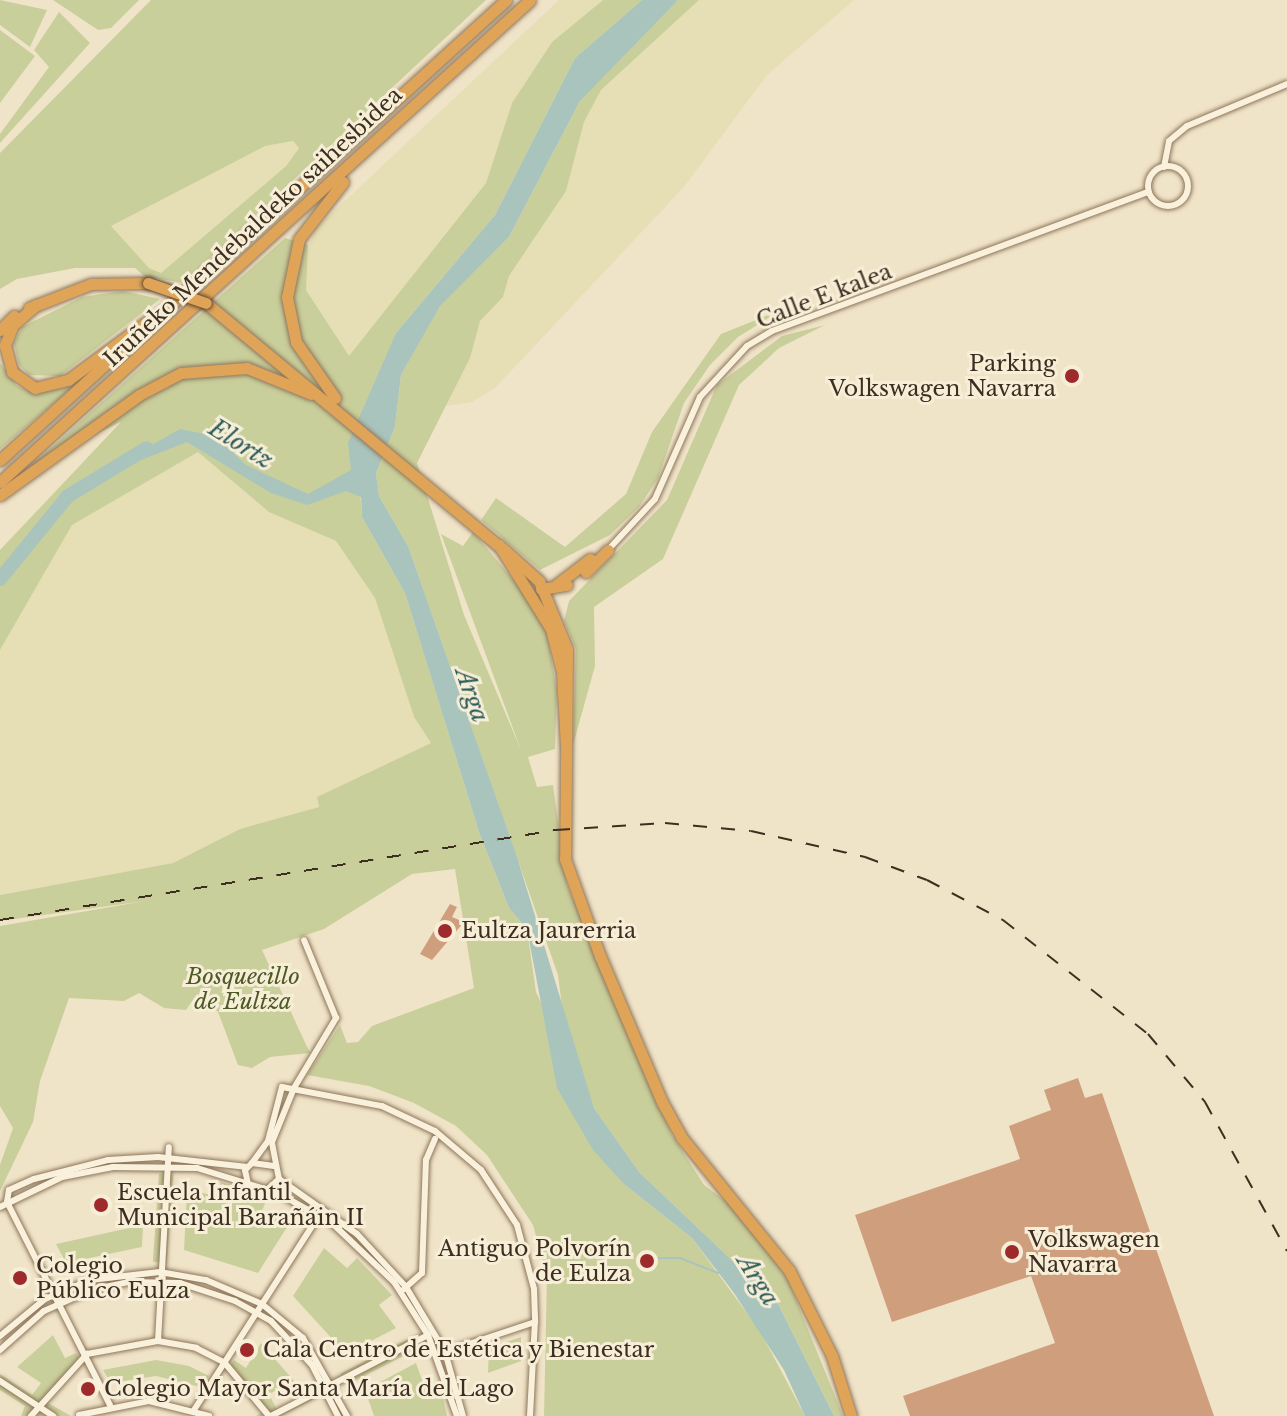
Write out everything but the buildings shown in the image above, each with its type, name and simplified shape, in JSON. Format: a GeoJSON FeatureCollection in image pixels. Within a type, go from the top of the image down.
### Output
{"type":"FeatureCollection","features":[{"type":"Feature","properties":{"kind":"highway","name":"Iruñeko Mendebaldeko saihesbidea"},"geometry":{"type":"LineString","coordinates":[[0,460],[168,312],[506,0]]}},
{"type":"Feature","properties":{"kind":"highway","name":"Iruñeko Mendebaldeko saihesbidea"},"geometry":{"type":"LineString","coordinates":[[0,482],[530,0]]}},
{"type":"Feature","properties":{"kind":"highway"},"geometry":{"type":"LineString","coordinates":[[320,393],[301,353],[289,317],[292,256],[320,206],[424,98]]}},
{"type":"Feature","properties":{"kind":"highway"},"geometry":{"type":"LineString","coordinates":[[0,330],[36,305],[91,284],[148,283],[206,303],[235,322],[533,573],[547,592],[557,616],[569,667],[562,823],[570,876],[662,1102],[682,1138],[789,1270],[832,1356],[851,1416]]}},
{"type":"Feature","properties":{"kind":"highway"},"geometry":{"type":"LineString","coordinates":[[36,305],[13,325],[6,359],[22,381],[48,388],[168,312]]}},
{"type":"Feature","properties":{"kind":"highway"},"geometry":{"type":"LineString","coordinates":[[0,495],[139,395],[181,373],[247,368],[320,393]]}},
{"type":"Feature","properties":{"kind":"highway"},"geometry":{"type":"LineString","coordinates":[[499,545],[547,592],[557,650],[566,746]]}},
{"type":"Feature","properties":{"kind":"highway"},"geometry":{"type":"LineString","coordinates":[[499,545],[542,607],[557,650]]}},
{"type":"Feature","properties":{"kind":"highway"},"geometry":{"type":"LineString","coordinates":[[533,573],[554,577],[608,550]]}},
{"type":"Feature","properties":{"kind":"highway"},"geometry":{"type":"LineString","coordinates":[[547,592],[567,585],[608,550]]}},
{"type":"Feature","properties":{"kind":"highway"},"geometry":{"type":"LineString","coordinates":[[547,592],[590,559]]}},
{"type":"Feature","properties":{"kind":"highway"},"geometry":{"type":"LineString","coordinates":[[557,616],[567,585]]}},
{"type":"Feature","properties":{"kind":"street"},"geometry":{"type":"LineString","coordinates":[[1164,167],[1169,141],[1187,126],[1287,84]]}},
{"type":"Feature","properties":{"kind":"street"},"geometry":{"type":"LineString","coordinates":[[1164,167],[1181,172],[1185,195],[1162,206],[1148,192],[1153,173],[1164,167]]}},
{"type":"Feature","properties":{"kind":"street","name":"Calle E kalea"},"geometry":{"type":"LineString","coordinates":[[608,550],[655,499],[700,397],[747,346],[772,331],[1148,192]]}},
{"type":"Feature","properties":{"kind":"street"},"geometry":{"type":"LineString","coordinates":[[304,940],[336,1018],[294,1088],[272,1142],[274,1166],[279,1179],[357,1234],[404,1289],[444,1349],[463,1416]]}},
{"type":"Feature","properties":{"kind":"street"},"geometry":{"type":"LineString","coordinates":[[248,1184],[249,1165],[268,1141],[277,1088],[346,1096],[411,1118],[481,1170],[512,1215],[529,1257],[535,1322],[530,1416]]}},
{"type":"Feature","properties":{"kind":"street"},"geometry":{"type":"LineString","coordinates":[[404,1289],[422,1273],[426,1160],[435,1139]]}},
{"type":"Feature","properties":{"kind":"street"},"geometry":{"type":"LineString","coordinates":[[158,1343],[169,1147]]}},
{"type":"Feature","properties":{"kind":"street"},"geometry":{"type":"LineString","coordinates":[[0,1207],[87,1171],[168,1161],[274,1166]]}},
{"type":"Feature","properties":{"kind":"street"},"geometry":{"type":"LineString","coordinates":[[168,1161],[248,1184],[319,1215],[404,1289],[428,1335],[457,1416]]}},
{"type":"Feature","properties":{"kind":"street"},"geometry":{"type":"LineString","coordinates":[[263,1191],[279,1179]]}},
{"type":"Feature","properties":{"kind":"street"},"geometry":{"type":"LineString","coordinates":[[7,1202],[61,1302],[110,1405]]}},
{"type":"Feature","properties":{"kind":"street"},"geometry":{"type":"LineString","coordinates":[[194,1410],[319,1215]]}},
{"type":"Feature","properties":{"kind":"street"},"geometry":{"type":"LineString","coordinates":[[0,1336],[55,1293],[90,1280],[160,1272],[206,1280],[262,1304],[303,1338],[333,1383],[347,1416]]}},
{"type":"Feature","properties":{"kind":"street"},"geometry":{"type":"LineString","coordinates":[[0,1350],[61,1302],[116,1285],[160,1280],[203,1288],[257,1312],[284,1333],[326,1387],[338,1416]]}},
{"type":"Feature","properties":{"kind":"street"},"geometry":{"type":"LineString","coordinates":[[433,1348],[444,1349],[535,1322]]}},
{"type":"Feature","properties":{"kind":"street"},"geometry":{"type":"LineString","coordinates":[[31,1416],[87,1354],[158,1343],[196,1348],[224,1362],[270,1416],[428,1335]]}},
{"type":"Feature","properties":{"kind":"street"},"geometry":{"type":"LineString","coordinates":[[440,1367],[448,1362]]}},
{"type":"Feature","properties":{"kind":"street"},"geometry":{"type":"LineString","coordinates":[[0,1381],[53,1416]]}},
{"type":"Feature","properties":{"kind":"street"},"geometry":{"type":"LineString","coordinates":[[79,1415],[110,1405],[149,1401],[209,1416]]}},
{"type":"Feature","properties":{"kind":"shaded area"},"geometry":{"type":"Polygon","coordinates":[[[559,0],[603,0],[552,42],[512,103],[486,183],[349,357],[306,290],[303,261],[316,228],[559,0]]]}},
{"type":"Feature","properties":{"kind":"shaded area"},"geometry":{"type":"Polygon","coordinates":[[[699,0],[854,0],[767,75],[684,187],[495,388],[472,402],[445,406],[480,321],[503,297],[509,276],[566,191],[584,122],[601,90],[699,0]]]}},
{"type":"Feature","properties":{"kind":"shaded area"},"geometry":{"type":"Polygon","coordinates":[[[293,141],[299,148],[286,166],[161,273],[149,268],[110,225],[265,146],[293,141]]]}},
{"type":"Feature","properties":{"kind":"shaded area"},"geometry":{"type":"Polygon","coordinates":[[[198,451],[269,512],[336,541],[375,598],[414,717],[431,743],[317,797],[319,807],[240,829],[173,863],[0,895],[0,650],[72,525],[198,451]]]}},
{"type":"Feature","properties":{"kind":"green space"},"geometry":{"type":"Polygon","coordinates":[[[0,0],[47,10],[30,47],[0,25],[0,0]]]}},
{"type":"Feature","properties":{"kind":"green space"},"geometry":{"type":"Polygon","coordinates":[[[53,0],[139,0],[111,28],[98,30],[53,0]]]}},
{"type":"Feature","properties":{"kind":"green space"},"geometry":{"type":"Polygon","coordinates":[[[151,0],[486,0],[183,283],[144,276],[135,268],[75,268],[17,279],[0,289],[0,153],[151,0]],[[293,141],[265,146],[111,226],[149,268],[161,273],[286,166],[299,148],[293,141]]]}},
{"type":"Feature","properties":{"kind":"green space","name":"Bosquecillo de Eultza"},"geometry":{"type":"Polygon","coordinates":[[[603,0],[642,0],[575,58],[495,215],[396,333],[358,462],[362,517],[405,593],[479,832],[509,908],[527,929],[536,992],[625,1185],[692,1238],[760,1331],[805,1416],[544,1416],[547,1275],[533,1225],[487,1155],[456,1126],[414,1103],[369,1086],[307,1075],[340,1025],[347,1043],[358,1042],[372,1026],[474,988],[455,869],[412,874],[324,929],[262,950],[310,1053],[270,1057],[252,1068],[238,1065],[218,1012],[197,994],[186,1010],[164,1008],[139,993],[124,1001],[69,998],[40,1081],[33,1122],[0,1191],[0,1165],[13,1128],[0,1106],[0,926],[145,901],[0,921],[0,895],[173,863],[240,829],[319,807],[317,797],[431,743],[414,717],[375,598],[336,541],[269,512],[198,452],[72,525],[0,650],[0,550],[121,422],[31,466],[285,238],[308,245],[306,290],[349,356],[486,183],[512,103],[552,42],[603,0]]]}},
{"type":"Feature","properties":{"kind":"green space"},"geometry":{"type":"Polygon","coordinates":[[[678,0],[699,0],[601,90],[584,122],[566,191],[509,276],[503,297],[480,321],[470,358],[417,463],[464,615],[521,750],[441,534],[463,546],[473,532],[544,616],[557,691],[555,749],[528,757],[537,787],[553,785],[567,885],[672,1135],[704,1185],[740,1212],[788,1280],[843,1416],[834,1416],[778,1304],[639,1172],[594,1108],[564,1022],[558,975],[408,546],[379,496],[376,473],[395,427],[401,375],[440,305],[509,237],[580,101],[603,71],[678,0]]]}},
{"type":"Feature","properties":{"kind":"green space"},"geometry":{"type":"Polygon","coordinates":[[[59,12],[90,43],[0,143],[0,134],[49,67],[34,50],[59,12]]]}},
{"type":"Feature","properties":{"kind":"green space"},"geometry":{"type":"Polygon","coordinates":[[[0,30],[35,56],[0,103],[0,30]]]}},
{"type":"Feature","properties":{"kind":"green space"},"geometry":{"type":"Polygon","coordinates":[[[123,291],[160,299],[60,376],[29,375],[19,365],[14,343],[22,327],[82,297],[123,291]]]}},
{"type":"Feature","properties":{"kind":"green space"},"geometry":{"type":"Polygon","coordinates":[[[783,309],[738,337],[710,365],[684,403],[658,478],[639,507],[610,535],[540,570],[481,520],[496,498],[565,547],[626,494],[652,432],[721,334],[783,309]]]}},
{"type":"Feature","properties":{"kind":"green space"},"geometry":{"type":"Polygon","coordinates":[[[825,325],[779,348],[739,385],[663,559],[594,607],[595,666],[573,745],[576,649],[564,621],[569,601],[667,500],[717,385],[782,336],[825,325]]]}},
{"type":"Feature","properties":{"kind":"green space"},"geometry":{"type":"Polygon","coordinates":[[[0,363],[17,386],[33,393],[74,386],[0,449],[0,363]]]}},
{"type":"Feature","properties":{"kind":"green space"},"geometry":{"type":"Polygon","coordinates":[[[159,1174],[173,1175],[167,1263],[153,1262],[159,1174]]]}},
{"type":"Feature","properties":{"kind":"green space"},"geometry":{"type":"Polygon","coordinates":[[[221,1182],[268,1196],[262,1211],[289,1224],[258,1273],[184,1250],[187,1190],[218,1196],[221,1182]]]}},
{"type":"Feature","properties":{"kind":"green space"},"geometry":{"type":"Polygon","coordinates":[[[143,1225],[142,1247],[66,1263],[56,1244],[143,1225]]]}},
{"type":"Feature","properties":{"kind":"green space"},"geometry":{"type":"Polygon","coordinates":[[[324,1248],[347,1268],[357,1258],[392,1295],[379,1305],[396,1328],[346,1354],[293,1296],[324,1248]]]}},
{"type":"Feature","properties":{"kind":"green space"},"geometry":{"type":"Polygon","coordinates":[[[53,1335],[65,1358],[76,1353],[83,1364],[43,1400],[71,1416],[21,1416],[25,1406],[0,1390],[0,1374],[32,1395],[41,1383],[17,1367],[53,1335]]]}},
{"type":"Feature","properties":{"kind":"green space"},"geometry":{"type":"Polygon","coordinates":[[[416,1335],[422,1347],[346,1385],[340,1374],[416,1335]]]}},
{"type":"Feature","properties":{"kind":"green space"},"geometry":{"type":"Polygon","coordinates":[[[521,1337],[521,1361],[488,1373],[489,1348],[521,1337]]]}},
{"type":"Feature","properties":{"kind":"green space"},"geometry":{"type":"Polygon","coordinates":[[[261,1343],[294,1381],[269,1394],[277,1410],[314,1390],[318,1397],[281,1416],[256,1416],[263,1412],[227,1371],[234,1360],[246,1368],[261,1343]]]}},
{"type":"Feature","properties":{"kind":"green space"},"geometry":{"type":"Polygon","coordinates":[[[156,1360],[189,1366],[209,1376],[200,1387],[156,1376],[111,1383],[103,1370],[156,1360]]]}},
{"type":"Feature","properties":{"kind":"green space"},"geometry":{"type":"Polygon","coordinates":[[[416,1363],[427,1394],[441,1389],[447,1416],[374,1416],[365,1390],[416,1363]]]}},
{"type":"Feature","properties":{"kind":"water"},"geometry":{"type":"Polygon","coordinates":[[[642,0],[678,0],[580,101],[509,237],[440,306],[401,375],[395,427],[376,473],[379,496],[408,546],[517,857],[594,1108],[639,1172],[778,1304],[834,1416],[805,1416],[784,1370],[734,1293],[692,1238],[625,1185],[593,1150],[557,1088],[527,929],[509,908],[479,832],[405,593],[362,517],[361,497],[346,491],[307,505],[271,493],[187,442],[88,481],[180,429],[215,436],[246,465],[308,494],[351,470],[348,443],[396,333],[495,215],[575,58],[642,0]]]}},
{"type":"Feature","properties":{"kind":"waterway","name":"Elortz"},"geometry":{"type":"LineString","coordinates":[[0,579],[68,496],[147,448]]}},
{"type":"Feature","properties":{"kind":"waterway"},"geometry":{"type":"LineString","coordinates":[[656,1258],[680,1258],[718,1273]]}},
{"type":"Feature","properties":{"kind":"railway"},"geometry":{"type":"LineString","coordinates":[[0,920],[556,830],[665,823],[751,831],[865,857],[927,880],[1003,920],[1148,1034],[1205,1102],[1287,1251]]}},
{"type":"Feature","properties":{"kind":"place","name":"Parking Volkswagen Navarra"},"geometry":{"type":"Point","coordinates":[1072,376]}},
{"type":"Feature","properties":{"kind":"place","name":"Eultza Jaurerria"},"geometry":{"type":"Point","coordinates":[445,931]}},
{"type":"Feature","properties":{"kind":"place","name":"Escuela Infantil Municipal Barañáin II"},"geometry":{"type":"Point","coordinates":[101,1205]}},
{"type":"Feature","properties":{"kind":"place","name":"Volkswagen Navarra"},"geometry":{"type":"Point","coordinates":[1012,1252]}},
{"type":"Feature","properties":{"kind":"place","name":"Antiguo Polvorín de Eulza"},"geometry":{"type":"Point","coordinates":[647,1261]}},
{"type":"Feature","properties":{"kind":"place","name":"Colegio Público Eulza"},"geometry":{"type":"Point","coordinates":[20,1278]}},
{"type":"Feature","properties":{"kind":"place","name":"Cala Centro de Estética y Bienestar"},"geometry":{"type":"Point","coordinates":[247,1350]}},
{"type":"Feature","properties":{"kind":"place","name":"Colegio Mayor Santa María del Lago"},"geometry":{"type":"Point","coordinates":[88,1389]}},
{"type":"Feature","properties":{"kind":"water label","name":"Arga"},"geometry":{"type":"Point","coordinates":[472,695]}},
{"type":"Feature","properties":{"kind":"water label","name":"Arga"},"geometry":{"type":"Point","coordinates":[758,1280]}}]}
